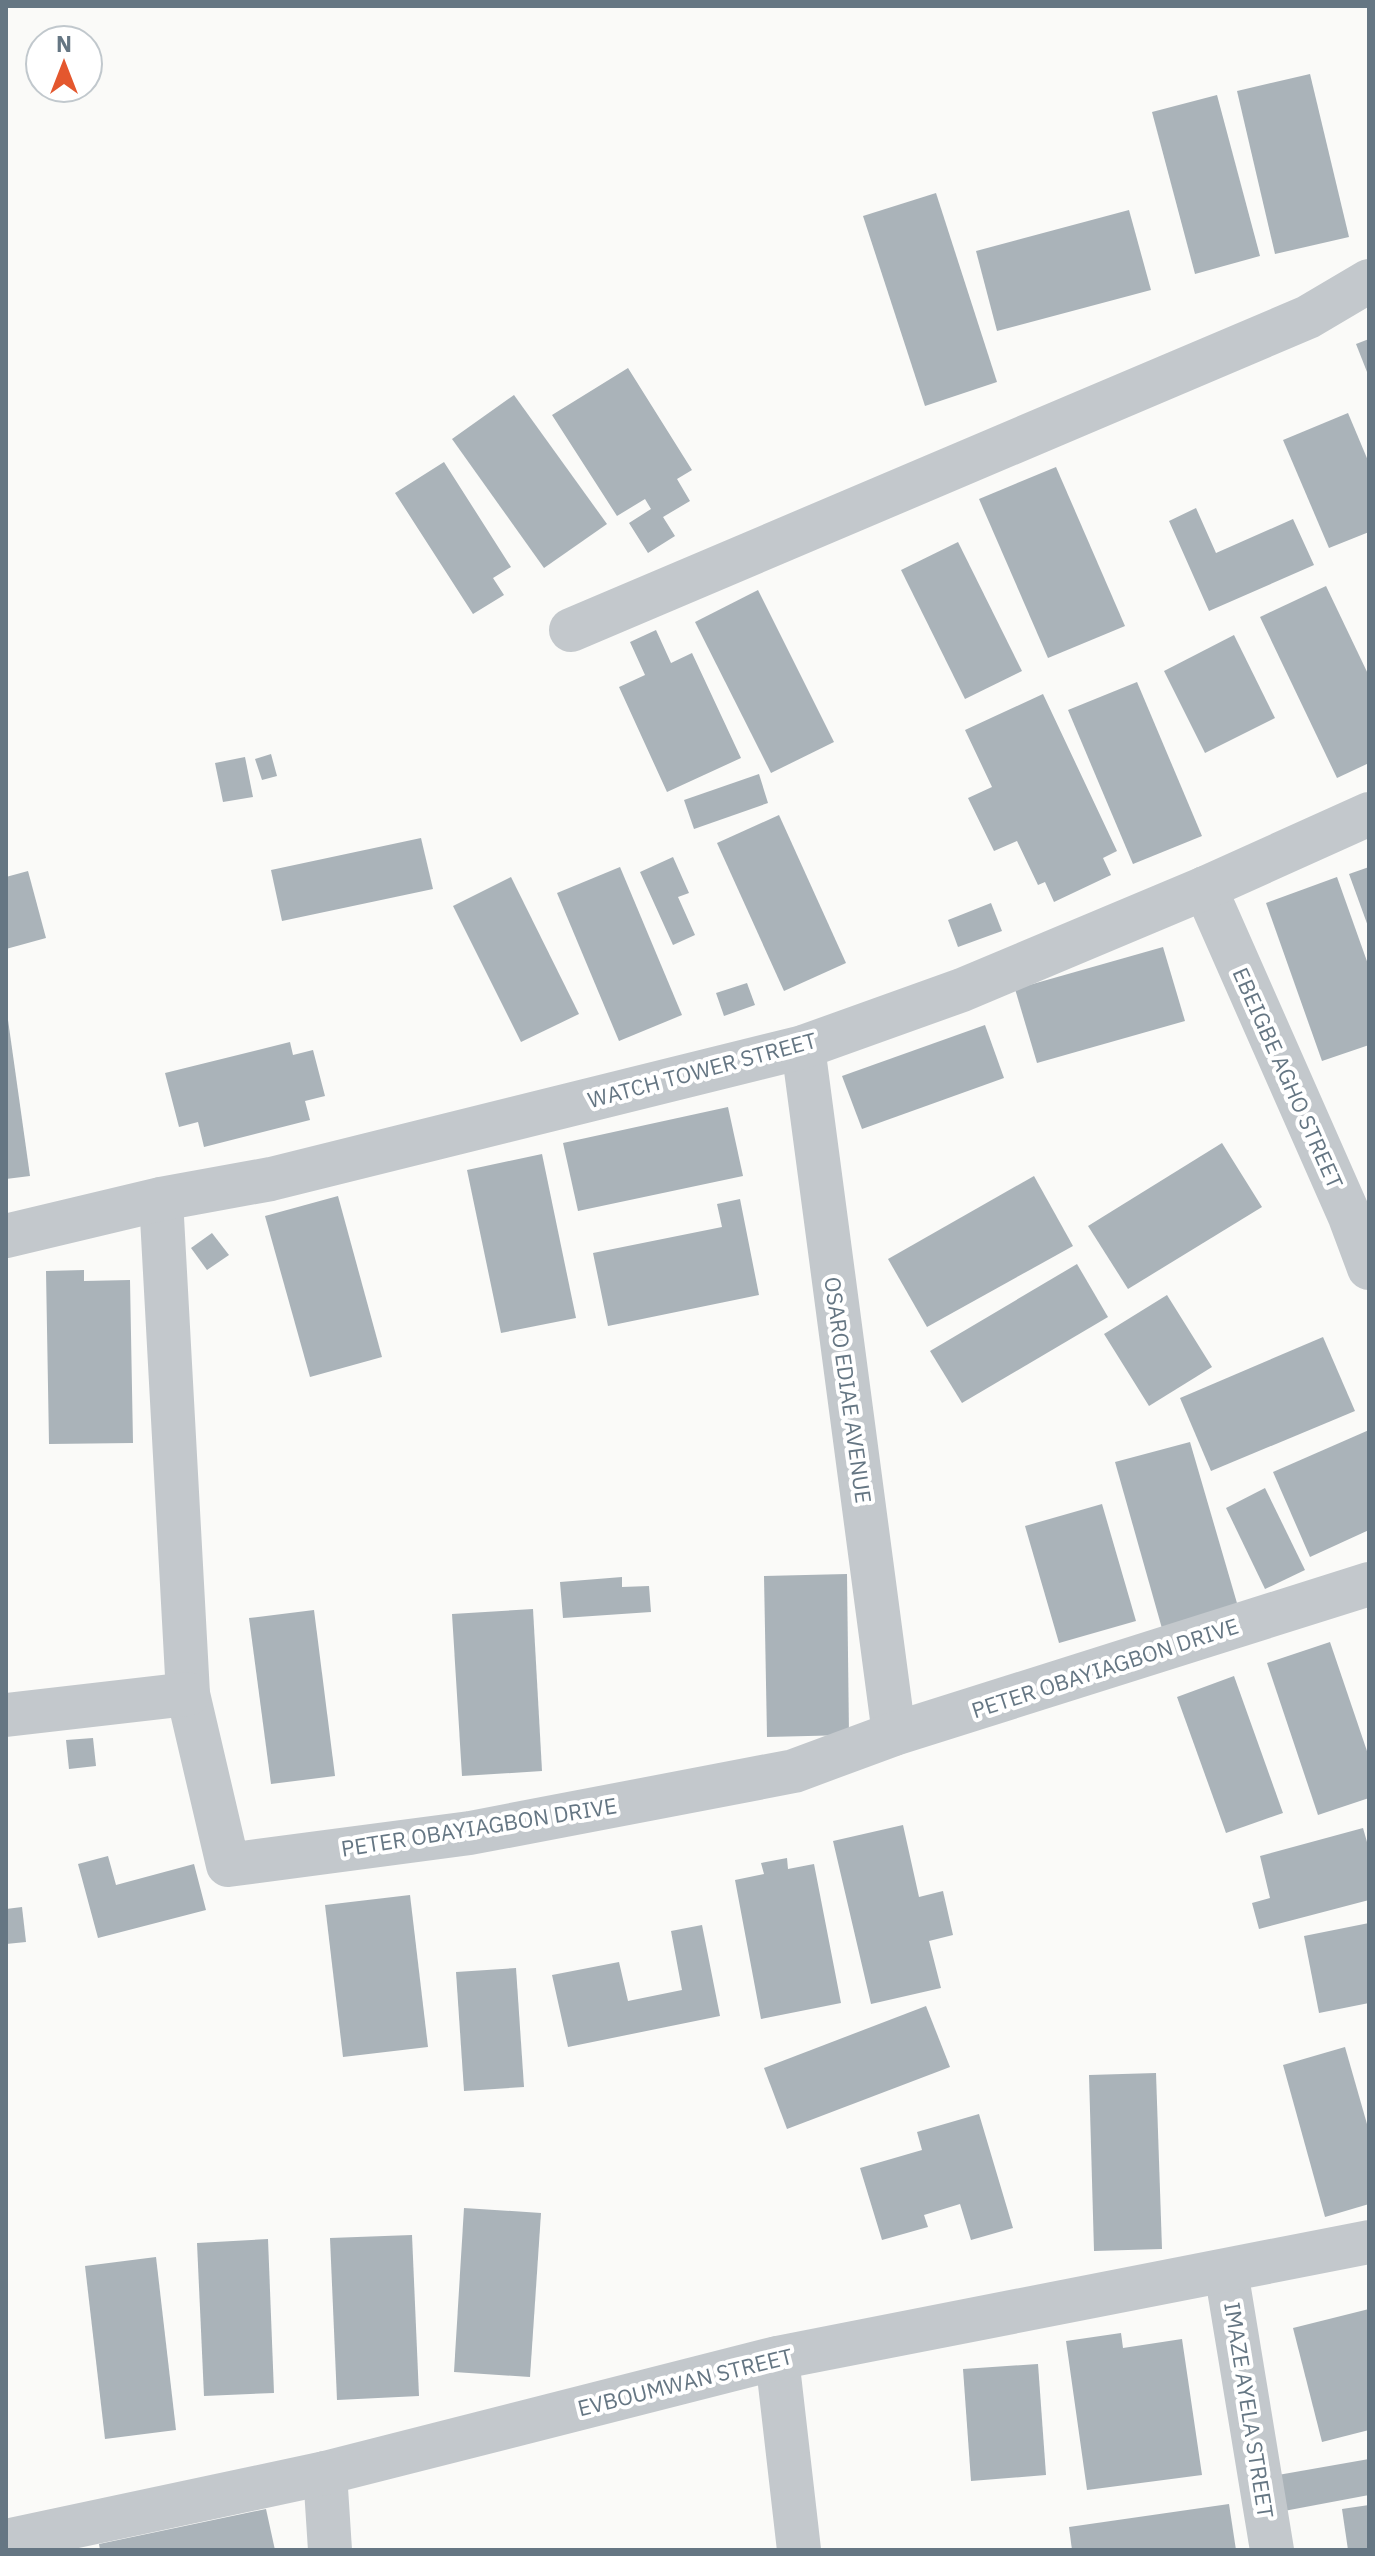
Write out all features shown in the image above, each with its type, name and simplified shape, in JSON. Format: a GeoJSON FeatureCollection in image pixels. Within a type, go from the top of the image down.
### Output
{"type":"FeatureCollection","features":[{"type":"Feature","properties":{"kind":"street"},"geometry":{"type":"LineString","coordinates":[[571,630],[1308,317],[1369,281]]}},
{"type":"Feature","properties":{"kind":"street","name":"WATCH TOWER STREET"},"geometry":{"type":"LineString","coordinates":[[6,1236],[161,1199],[271,1179],[803,1047],[962,990],[1205,888],[1369,814]]}},
{"type":"Feature","properties":{"kind":"street","name":"EBEIGBE AGHO STREET"},"geometry":{"type":"LineString","coordinates":[[1205,888],[1369,1268]]}},
{"type":"Feature","properties":{"kind":"street","name":"OSARO EDIAE AVENUE"},"geometry":{"type":"LineString","coordinates":[[803,1047],[894,1734]]}},
{"type":"Feature","properties":{"kind":"street","name":"PETER OBAYIAGBON DRIVE"},"geometry":{"type":"LineString","coordinates":[[161,1199],[188,1694],[228,1865],[470,1833],[794,1771],[894,1734],[1369,1584]]}},
{"type":"Feature","properties":{"kind":"street"},"geometry":{"type":"LineString","coordinates":[[6,1715],[188,1694]]}},
{"type":"Feature","properties":{"kind":"street","name":"EVBOUMWAN STREET"},"geometry":{"type":"LineString","coordinates":[[6,2541],[325,2473],[777,2358],[1369,2242]]}},
{"type":"Feature","properties":{"kind":"street","name":"IMAZE AYELA STREET"},"geometry":{"type":"LineString","coordinates":[[1226,2271],[1272,2550]]}},
{"type":"Feature","properties":{"kind":"street"},"geometry":{"type":"LineString","coordinates":[[777,2358],[799,2550]]}},
{"type":"Feature","properties":{"kind":"street"},"geometry":{"type":"LineString","coordinates":[[325,2473],[330,2550]]}},
{"type":"Feature","properties":{"kind":"building"},"geometry":{"type":"Polygon","coordinates":[[[1310,74],[1349,237],[1275,254],[1237,91],[1310,74]]]}},
{"type":"Feature","properties":{"kind":"building"},"geometry":{"type":"Polygon","coordinates":[[[1217,95],[1260,256],[1195,274],[1152,112],[1217,95]]]}},
{"type":"Feature","properties":{"kind":"building"},"geometry":{"type":"Polygon","coordinates":[[[936,193],[997,382],[925,406],[863,216],[936,193]]]}},
{"type":"Feature","properties":{"kind":"building"},"geometry":{"type":"Polygon","coordinates":[[[1129,210],[1151,290],[997,331],[976,251],[1129,210]]]}},
{"type":"Feature","properties":{"kind":"building"},"geometry":{"type":"Polygon","coordinates":[[[1369,339],[1369,377],[1356,344],[1369,339]]]}},
{"type":"Feature","properties":{"kind":"building"},"geometry":{"type":"Polygon","coordinates":[[[628,368],[692,470],[677,479],[690,501],[663,517],[675,536],[648,553],[629,523],[651,509],[645,499],[617,516],[552,415],[628,368]]]}},
{"type":"Feature","properties":{"kind":"building"},"geometry":{"type":"Polygon","coordinates":[[[514,395],[607,524],[544,568],[452,439],[514,395]]]}},
{"type":"Feature","properties":{"kind":"building"},"geometry":{"type":"Polygon","coordinates":[[[1348,413],[1369,463],[1369,532],[1329,548],[1283,440],[1348,413]]]}},
{"type":"Feature","properties":{"kind":"building"},"geometry":{"type":"Polygon","coordinates":[[[444,462],[511,567],[493,578],[504,595],[473,614],[395,493],[444,462]]]}},
{"type":"Feature","properties":{"kind":"building"},"geometry":{"type":"Polygon","coordinates":[[[1056,467],[1125,626],[1048,658],[979,499],[1056,467]]]}},
{"type":"Feature","properties":{"kind":"building"},"geometry":{"type":"Polygon","coordinates":[[[1196,508],[1216,553],[1293,519],[1314,565],[1209,611],[1169,521],[1196,508]]]}},
{"type":"Feature","properties":{"kind":"building"},"geometry":{"type":"Polygon","coordinates":[[[958,542],[1022,671],[965,699],[901,570],[958,542]]]}},
{"type":"Feature","properties":{"kind":"building"},"geometry":{"type":"Polygon","coordinates":[[[1326,586],[1369,676],[1369,763],[1337,778],[1260,617],[1326,586]]]}},
{"type":"Feature","properties":{"kind":"building"},"geometry":{"type":"Polygon","coordinates":[[[758,590],[834,742],[771,773],[695,622],[758,590]]]}},
{"type":"Feature","properties":{"kind":"building"},"geometry":{"type":"Polygon","coordinates":[[[656,630],[671,663],[692,653],[741,758],[667,792],[619,687],[645,675],[630,642],[656,630]]]}},
{"type":"Feature","properties":{"kind":"building"},"geometry":{"type":"Polygon","coordinates":[[[1234,635],[1275,718],[1205,753],[1164,671],[1234,635]]]}},
{"type":"Feature","properties":{"kind":"building"},"geometry":{"type":"Polygon","coordinates":[[[1137,682],[1202,836],[1133,864],[1068,710],[1137,682]]]}},
{"type":"Feature","properties":{"kind":"building"},"geometry":{"type":"Polygon","coordinates":[[[1043,694],[1117,851],[1103,858],[1111,875],[1054,902],[1045,882],[1038,885],[1017,841],[994,851],[968,798],[992,787],[965,730],[1043,694]]]}},
{"type":"Feature","properties":{"kind":"building"},"geometry":{"type":"Polygon","coordinates":[[[271,754],[277,776],[262,780],[255,759],[271,754]]]}},
{"type":"Feature","properties":{"kind":"building"},"geometry":{"type":"Polygon","coordinates":[[[245,757],[253,797],[223,802],[215,763],[245,757]]]}},
{"type":"Feature","properties":{"kind":"building"},"geometry":{"type":"Polygon","coordinates":[[[759,774],[768,803],[694,829],[684,800],[759,774]]]}},
{"type":"Feature","properties":{"kind":"building"},"geometry":{"type":"Polygon","coordinates":[[[779,815],[846,963],[784,991],[717,843],[779,815]]]}},
{"type":"Feature","properties":{"kind":"building"},"geometry":{"type":"Polygon","coordinates":[[[421,838],[433,889],[282,921],[271,870],[421,838]]]}},
{"type":"Feature","properties":{"kind":"building"},"geometry":{"type":"Polygon","coordinates":[[[673,857],[689,893],[678,897],[695,935],[673,945],[640,872],[673,857]]]}},
{"type":"Feature","properties":{"kind":"building"},"geometry":{"type":"Polygon","coordinates":[[[620,867],[682,1015],[619,1041],[557,893],[620,867]]]}},
{"type":"Feature","properties":{"kind":"building"},"geometry":{"type":"Polygon","coordinates":[[[1369,867],[1369,929],[1349,874],[1369,867]]]}},
{"type":"Feature","properties":{"kind":"building"},"geometry":{"type":"Polygon","coordinates":[[[28,871],[46,938],[6,949],[6,877],[28,871]]]}},
{"type":"Feature","properties":{"kind":"building"},"geometry":{"type":"Polygon","coordinates":[[[511,877],[579,1014],[521,1042],[453,906],[511,877]]]}},
{"type":"Feature","properties":{"kind":"building"},"geometry":{"type":"Polygon","coordinates":[[[1337,877],[1369,967],[1369,1045],[1322,1061],[1266,903],[1337,877]]]}},
{"type":"Feature","properties":{"kind":"building"},"geometry":{"type":"Polygon","coordinates":[[[991,903],[1002,931],[958,947],[948,920],[991,903]]]}},
{"type":"Feature","properties":{"kind":"building"},"geometry":{"type":"Polygon","coordinates":[[[1163,947],[1185,1021],[1037,1063],[1015,989],[1163,947]]]}},
{"type":"Feature","properties":{"kind":"building"},"geometry":{"type":"Polygon","coordinates":[[[747,983],[755,1005],[724,1016],[716,993],[747,983]]]}},
{"type":"Feature","properties":{"kind":"building"},"geometry":{"type":"Polygon","coordinates":[[[6,1020],[30,1176],[6,1179],[6,1020]]]}},
{"type":"Feature","properties":{"kind":"building"},"geometry":{"type":"Polygon","coordinates":[[[985,1025],[1004,1078],[862,1129],[842,1076],[985,1025]]]}},
{"type":"Feature","properties":{"kind":"building"},"geometry":{"type":"Polygon","coordinates":[[[290,1042],[293,1055],[313,1050],[325,1096],[305,1101],[310,1120],[204,1147],[198,1122],[179,1127],[165,1073],[290,1042]]]}},
{"type":"Feature","properties":{"kind":"building"},"geometry":{"type":"Polygon","coordinates":[[[728,1107],[743,1176],[578,1211],[563,1143],[728,1107]]]}},
{"type":"Feature","properties":{"kind":"building"},"geometry":{"type":"Polygon","coordinates":[[[1222,1143],[1262,1207],[1128,1289],[1088,1226],[1222,1143]]]}},
{"type":"Feature","properties":{"kind":"building"},"geometry":{"type":"Polygon","coordinates":[[[542,1154],[576,1318],[501,1333],[467,1170],[542,1154]]]}},
{"type":"Feature","properties":{"kind":"building"},"geometry":{"type":"Polygon","coordinates":[[[1034,1176],[1073,1246],[927,1327],[888,1259],[1034,1176]]]}},
{"type":"Feature","properties":{"kind":"building"},"geometry":{"type":"Polygon","coordinates":[[[338,1196],[382,1357],[310,1377],[265,1216],[338,1196]]]}},
{"type":"Feature","properties":{"kind":"building"},"geometry":{"type":"Polygon","coordinates":[[[740,1199],[759,1295],[608,1326],[593,1253],[722,1227],[717,1204],[740,1199]]]}},
{"type":"Feature","properties":{"kind":"building"},"geometry":{"type":"Polygon","coordinates":[[[212,1233],[229,1255],[207,1270],[191,1248],[212,1233]]]}},
{"type":"Feature","properties":{"kind":"building"},"geometry":{"type":"Polygon","coordinates":[[[1077,1264],[1108,1317],[962,1403],[930,1351],[1077,1264]]]}},
{"type":"Feature","properties":{"kind":"building"},"geometry":{"type":"Polygon","coordinates":[[[84,1270],[84,1281],[130,1280],[133,1443],[49,1444],[46,1271],[84,1270]]]}},
{"type":"Feature","properties":{"kind":"building"},"geometry":{"type":"Polygon","coordinates":[[[1167,1295],[1212,1367],[1149,1406],[1104,1334],[1167,1295]]]}},
{"type":"Feature","properties":{"kind":"building"},"geometry":{"type":"Polygon","coordinates":[[[1323,1337],[1355,1411],[1211,1471],[1180,1398],[1323,1337]]]}},
{"type":"Feature","properties":{"kind":"building"},"geometry":{"type":"Polygon","coordinates":[[[1369,1430],[1369,1530],[1310,1557],[1273,1472],[1369,1430]]]}},
{"type":"Feature","properties":{"kind":"building"},"geometry":{"type":"Polygon","coordinates":[[[1190,1442],[1239,1610],[1163,1632],[1115,1462],[1190,1442]]]}},
{"type":"Feature","properties":{"kind":"building"},"geometry":{"type":"Polygon","coordinates":[[[1265,1488],[1305,1570],[1265,1589],[1226,1508],[1265,1488]]]}},
{"type":"Feature","properties":{"kind":"building"},"geometry":{"type":"Polygon","coordinates":[[[1102,1504],[1136,1621],[1059,1643],[1025,1526],[1102,1504]]]}},
{"type":"Feature","properties":{"kind":"building"},"geometry":{"type":"Polygon","coordinates":[[[847,1574],[849,1735],[767,1737],[764,1576],[847,1574]]]}},
{"type":"Feature","properties":{"kind":"building"},"geometry":{"type":"Polygon","coordinates":[[[622,1577],[622,1587],[649,1586],[651,1612],[563,1618],[560,1582],[622,1577]]]}},
{"type":"Feature","properties":{"kind":"building"},"geometry":{"type":"Polygon","coordinates":[[[533,1609],[542,1771],[462,1776],[452,1614],[533,1609]]]}},
{"type":"Feature","properties":{"kind":"building"},"geometry":{"type":"Polygon","coordinates":[[[314,1610],[335,1776],[271,1784],[249,1618],[314,1610]]]}},
{"type":"Feature","properties":{"kind":"building"},"geometry":{"type":"Polygon","coordinates":[[[1330,1642],[1369,1757],[1369,1798],[1318,1815],[1267,1663],[1330,1642]]]}},
{"type":"Feature","properties":{"kind":"building"},"geometry":{"type":"Polygon","coordinates":[[[1234,1676],[1283,1813],[1226,1833],[1177,1697],[1234,1676]]]}},
{"type":"Feature","properties":{"kind":"building"},"geometry":{"type":"Polygon","coordinates":[[[93,1738],[96,1766],[69,1769],[66,1740],[93,1738]]]}},
{"type":"Feature","properties":{"kind":"building"},"geometry":{"type":"Polygon","coordinates":[[[903,1825],[919,1897],[943,1891],[953,1935],[929,1941],[941,1988],[871,2004],[833,1841],[903,1825]]]}},
{"type":"Feature","properties":{"kind":"building"},"geometry":{"type":"Polygon","coordinates":[[[1363,1828],[1369,1849],[1369,1900],[1259,1929],[1252,1903],[1270,1898],[1260,1856],[1363,1828]]]}},
{"type":"Feature","properties":{"kind":"building"},"geometry":{"type":"Polygon","coordinates":[[[108,1856],[116,1885],[194,1864],[206,1910],[98,1938],[78,1864],[108,1856]]]}},
{"type":"Feature","properties":{"kind":"building"},"geometry":{"type":"Polygon","coordinates":[[[787,1858],[788,1869],[814,1864],[841,2003],[761,2019],[735,1880],[764,1874],[761,1863],[787,1858]]]}},
{"type":"Feature","properties":{"kind":"building"},"geometry":{"type":"Polygon","coordinates":[[[410,1895],[428,2047],[343,2057],[325,1905],[410,1895]]]}},
{"type":"Feature","properties":{"kind":"building"},"geometry":{"type":"Polygon","coordinates":[[[22,1907],[26,1942],[6,1944],[6,1909],[22,1907]]]}},
{"type":"Feature","properties":{"kind":"building"},"geometry":{"type":"Polygon","coordinates":[[[1369,1923],[1369,2003],[1319,2013],[1304,1936],[1369,1923]]]}},
{"type":"Feature","properties":{"kind":"building"},"geometry":{"type":"Polygon","coordinates":[[[702,1925],[720,2016],[568,2047],[552,1975],[619,1962],[628,2001],[682,1990],[671,1931],[702,1925]]]}},
{"type":"Feature","properties":{"kind":"building"},"geometry":{"type":"Polygon","coordinates":[[[516,1968],[524,2087],[464,2091],[456,1972],[516,1968]]]}},
{"type":"Feature","properties":{"kind":"building"},"geometry":{"type":"Polygon","coordinates":[[[926,2006],[950,2067],[787,2129],[764,2068],[926,2006]]]}},
{"type":"Feature","properties":{"kind":"building"},"geometry":{"type":"Polygon","coordinates":[[[1345,2047],[1369,2131],[1369,2204],[1325,2217],[1283,2065],[1345,2047]]]}},
{"type":"Feature","properties":{"kind":"building"},"geometry":{"type":"Polygon","coordinates":[[[1156,2073],[1162,2249],[1094,2251],[1089,2075],[1156,2073]]]}},
{"type":"Feature","properties":{"kind":"building"},"geometry":{"type":"Polygon","coordinates":[[[979,2114],[1013,2228],[971,2240],[960,2204],[924,2215],[928,2227],[882,2240],[860,2168],[922,2150],[917,2132],[979,2114]]]}},
{"type":"Feature","properties":{"kind":"building"},"geometry":{"type":"Polygon","coordinates":[[[464,2208],[541,2213],[530,2377],[454,2372],[464,2208]]]}},
{"type":"Feature","properties":{"kind":"building"},"geometry":{"type":"Polygon","coordinates":[[[412,2235],[419,2396],[337,2400],[330,2238],[412,2235]]]}},
{"type":"Feature","properties":{"kind":"building"},"geometry":{"type":"Polygon","coordinates":[[[268,2239],[274,2393],[204,2396],[197,2243],[268,2239]]]}},
{"type":"Feature","properties":{"kind":"building"},"geometry":{"type":"Polygon","coordinates":[[[156,2257],[176,2430],[105,2439],[85,2266],[156,2257]]]}},
{"type":"Feature","properties":{"kind":"building"},"geometry":{"type":"Polygon","coordinates":[[[1369,2309],[1369,2430],[1322,2442],[1293,2328],[1369,2309]]]}},
{"type":"Feature","properties":{"kind":"building"},"geometry":{"type":"Polygon","coordinates":[[[1121,2333],[1123,2348],[1182,2339],[1202,2475],[1087,2490],[1066,2341],[1121,2333]]]}},
{"type":"Feature","properties":{"kind":"building"},"geometry":{"type":"Polygon","coordinates":[[[1038,2364],[1046,2475],[971,2481],[963,2369],[1038,2364]]]}},
{"type":"Feature","properties":{"kind":"building"},"geometry":{"type":"Polygon","coordinates":[[[1369,2459],[1369,2495],[1284,2511],[1278,2475],[1369,2459]]]}},
{"type":"Feature","properties":{"kind":"building"},"geometry":{"type":"Polygon","coordinates":[[[1229,2504],[1236,2550],[1072,2550],[1069,2527],[1229,2504]]]}},
{"type":"Feature","properties":{"kind":"building"},"geometry":{"type":"Polygon","coordinates":[[[1369,2505],[1369,2550],[1348,2550],[1342,2509],[1369,2505]]]}},
{"type":"Feature","properties":{"kind":"building"},"geometry":{"type":"Polygon","coordinates":[[[266,2509],[275,2550],[100,2550],[99,2544],[266,2509]]]}}]}
